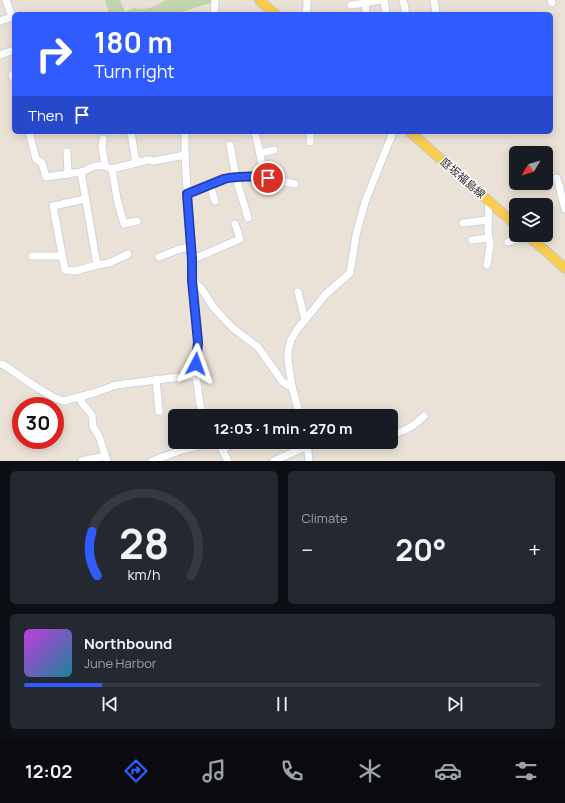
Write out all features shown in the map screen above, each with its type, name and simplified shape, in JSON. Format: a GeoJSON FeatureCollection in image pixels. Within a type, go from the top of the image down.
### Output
{"type":"FeatureCollection","features":[{"type":"Feature","properties":{"kind":"main road"},"geometry":{"type":"LineString","coordinates":[[259,0],[273,12]]}},
{"type":"Feature","properties":{"kind":"main road","name":"庭坂福島線"},"geometry":{"type":"LineString","coordinates":[[412,134],[509,219]]}},
{"type":"Feature","properties":{"kind":"main road"},"geometry":{"type":"LineString","coordinates":[[535,242],[565,268]]}},
{"type":"Feature","properties":{"kind":"street"},"geometry":{"type":"LineString","coordinates":[[0,21],[12,17],[6,0]]}},
{"type":"Feature","properties":{"kind":"street"},"geometry":{"type":"LineString","coordinates":[[214,12],[215,0]]}},
{"type":"Feature","properties":{"kind":"street"},"geometry":{"type":"LineString","coordinates":[[306,12],[307,0]]}},
{"type":"Feature","properties":{"kind":"street"},"geometry":{"type":"LineString","coordinates":[[351,5],[377,0]]}},
{"type":"Feature","properties":{"kind":"street"},"geometry":{"type":"LineString","coordinates":[[384,0],[386,12]]}},
{"type":"Feature","properties":{"kind":"street"},"geometry":{"type":"LineString","coordinates":[[403,0],[406,12]]}},
{"type":"Feature","properties":{"kind":"street"},"geometry":{"type":"LineString","coordinates":[[434,0],[436,12]]}},
{"type":"Feature","properties":{"kind":"street"},"geometry":{"type":"LineString","coordinates":[[365,3],[366,12]]}},
{"type":"Feature","properties":{"kind":"street"},"geometry":{"type":"LineString","coordinates":[[0,55],[12,51]]}},
{"type":"Feature","properties":{"kind":"street"},"geometry":{"type":"LineString","coordinates":[[30,134],[36,159],[42,163],[46,177],[81,172],[91,167],[105,166],[112,169],[148,160],[154,161],[185,155]]}},
{"type":"Feature","properties":{"kind":"street"},"geometry":{"type":"LineString","coordinates":[[131,134],[136,163]]}},
{"type":"Feature","properties":{"kind":"street"},"geometry":{"type":"LineString","coordinates":[[185,134],[192,280],[198,342],[196,375],[201,409]]}},
{"type":"Feature","properties":{"kind":"street"},"geometry":{"type":"LineString","coordinates":[[255,134],[264,177]]}},
{"type":"Feature","properties":{"kind":"street"},"geometry":{"type":"LineString","coordinates":[[310,134],[310,142]]}},
{"type":"Feature","properties":{"kind":"street"},"geometry":{"type":"LineString","coordinates":[[298,409],[292,387],[288,360],[291,340],[296,331],[326,294],[350,273],[356,235],[365,202],[392,134]]}},
{"type":"Feature","properties":{"kind":"street"},"geometry":{"type":"LineString","coordinates":[[102,139],[105,166]]}},
{"type":"Feature","properties":{"kind":"street"},"geometry":{"type":"LineString","coordinates":[[230,145],[236,178],[248,218]]}},
{"type":"Feature","properties":{"kind":"street"},"geometry":{"type":"LineString","coordinates":[[260,153],[274,150]]}},
{"type":"Feature","properties":{"kind":"street"},"geometry":{"type":"LineString","coordinates":[[67,152],[68,174]]}},
{"type":"Feature","properties":{"kind":"street"},"geometry":{"type":"LineString","coordinates":[[112,169],[117,199],[124,224],[137,221]]}},
{"type":"Feature","properties":{"kind":"street"},"geometry":{"type":"LineString","coordinates":[[81,172],[97,265]]}},
{"type":"Feature","properties":{"kind":"street"},"geometry":{"type":"LineString","coordinates":[[187,194],[224,179],[264,177],[295,184]]}},
{"type":"Feature","properties":{"kind":"street"},"geometry":{"type":"LineString","coordinates":[[557,178],[565,209]]}},
{"type":"Feature","properties":{"kind":"street"},"geometry":{"type":"LineString","coordinates":[[210,185],[215,201]]}},
{"type":"Feature","properties":{"kind":"street"},"geometry":{"type":"LineString","coordinates":[[86,199],[53,206],[64,270],[75,271],[108,263],[128,254]]}},
{"type":"Feature","properties":{"kind":"street"},"geometry":{"type":"LineString","coordinates":[[487,265],[490,245],[488,220],[489,201]]}},
{"type":"Feature","properties":{"kind":"street"},"geometry":{"type":"LineString","coordinates":[[463,222],[488,220]]}},
{"type":"Feature","properties":{"kind":"street"},"geometry":{"type":"LineString","coordinates":[[192,259],[240,239],[235,224]]}},
{"type":"Feature","properties":{"kind":"street"},"geometry":{"type":"LineString","coordinates":[[472,240],[489,238]]}},
{"type":"Feature","properties":{"kind":"street"},"geometry":{"type":"LineString","coordinates":[[159,257],[190,247]]}},
{"type":"Feature","properties":{"kind":"street"},"geometry":{"type":"LineString","coordinates":[[32,256],[62,256]]}},
{"type":"Feature","properties":{"kind":"street"},"geometry":{"type":"LineString","coordinates":[[192,280],[201,288],[214,308],[226,321],[237,332],[258,347],[282,381],[286,385],[292,387]]}},
{"type":"Feature","properties":{"kind":"street"},"geometry":{"type":"LineString","coordinates":[[298,292],[306,320]]}},
{"type":"Feature","properties":{"kind":"street"},"geometry":{"type":"LineString","coordinates":[[0,364],[4,365],[57,400],[64,401],[116,385],[196,375]]}},
{"type":"Feature","properties":{"kind":"street"},"geometry":{"type":"LineString","coordinates":[[156,379],[159,412]]}},
{"type":"Feature","properties":{"kind":"street"},"geometry":{"type":"LineString","coordinates":[[80,397],[92,415],[93,427],[106,458],[82,461]]}},
{"type":"Feature","properties":{"kind":"street"},"geometry":{"type":"LineString","coordinates":[[398,432],[411,427],[424,416]]}},
{"type":"Feature","properties":{"kind":"street"},"geometry":{"type":"LineString","coordinates":[[152,461],[186,449]]}},
{"type":"Feature","properties":{"kind":"street"},"geometry":{"type":"LineString","coordinates":[[222,449],[228,461]]}},
{"type":"Feature","properties":{"kind":"street"},"geometry":{"type":"LineString","coordinates":[[274,461],[297,449]]}},
{"type":"Feature","properties":{"kind":"street"},"geometry":{"type":"LineString","coordinates":[[308,449],[309,461]]}},
{"type":"Feature","properties":{"kind":"green space"},"geometry":{"type":"Polygon","coordinates":[[[105,0],[120,0],[125,12],[108,12],[105,0]]]}},
{"type":"Feature","properties":{"kind":"green space"},"geometry":{"type":"Polygon","coordinates":[[[165,0],[211,0],[211,3],[181,12],[125,12],[134,8],[149,8],[165,0]]]}},
{"type":"Feature","properties":{"kind":"route"},"geometry":{"type":"LineString","coordinates":[[196,364],[198,342],[192,280],[192,259],[187,194],[229,178],[268,178]]}}]}
